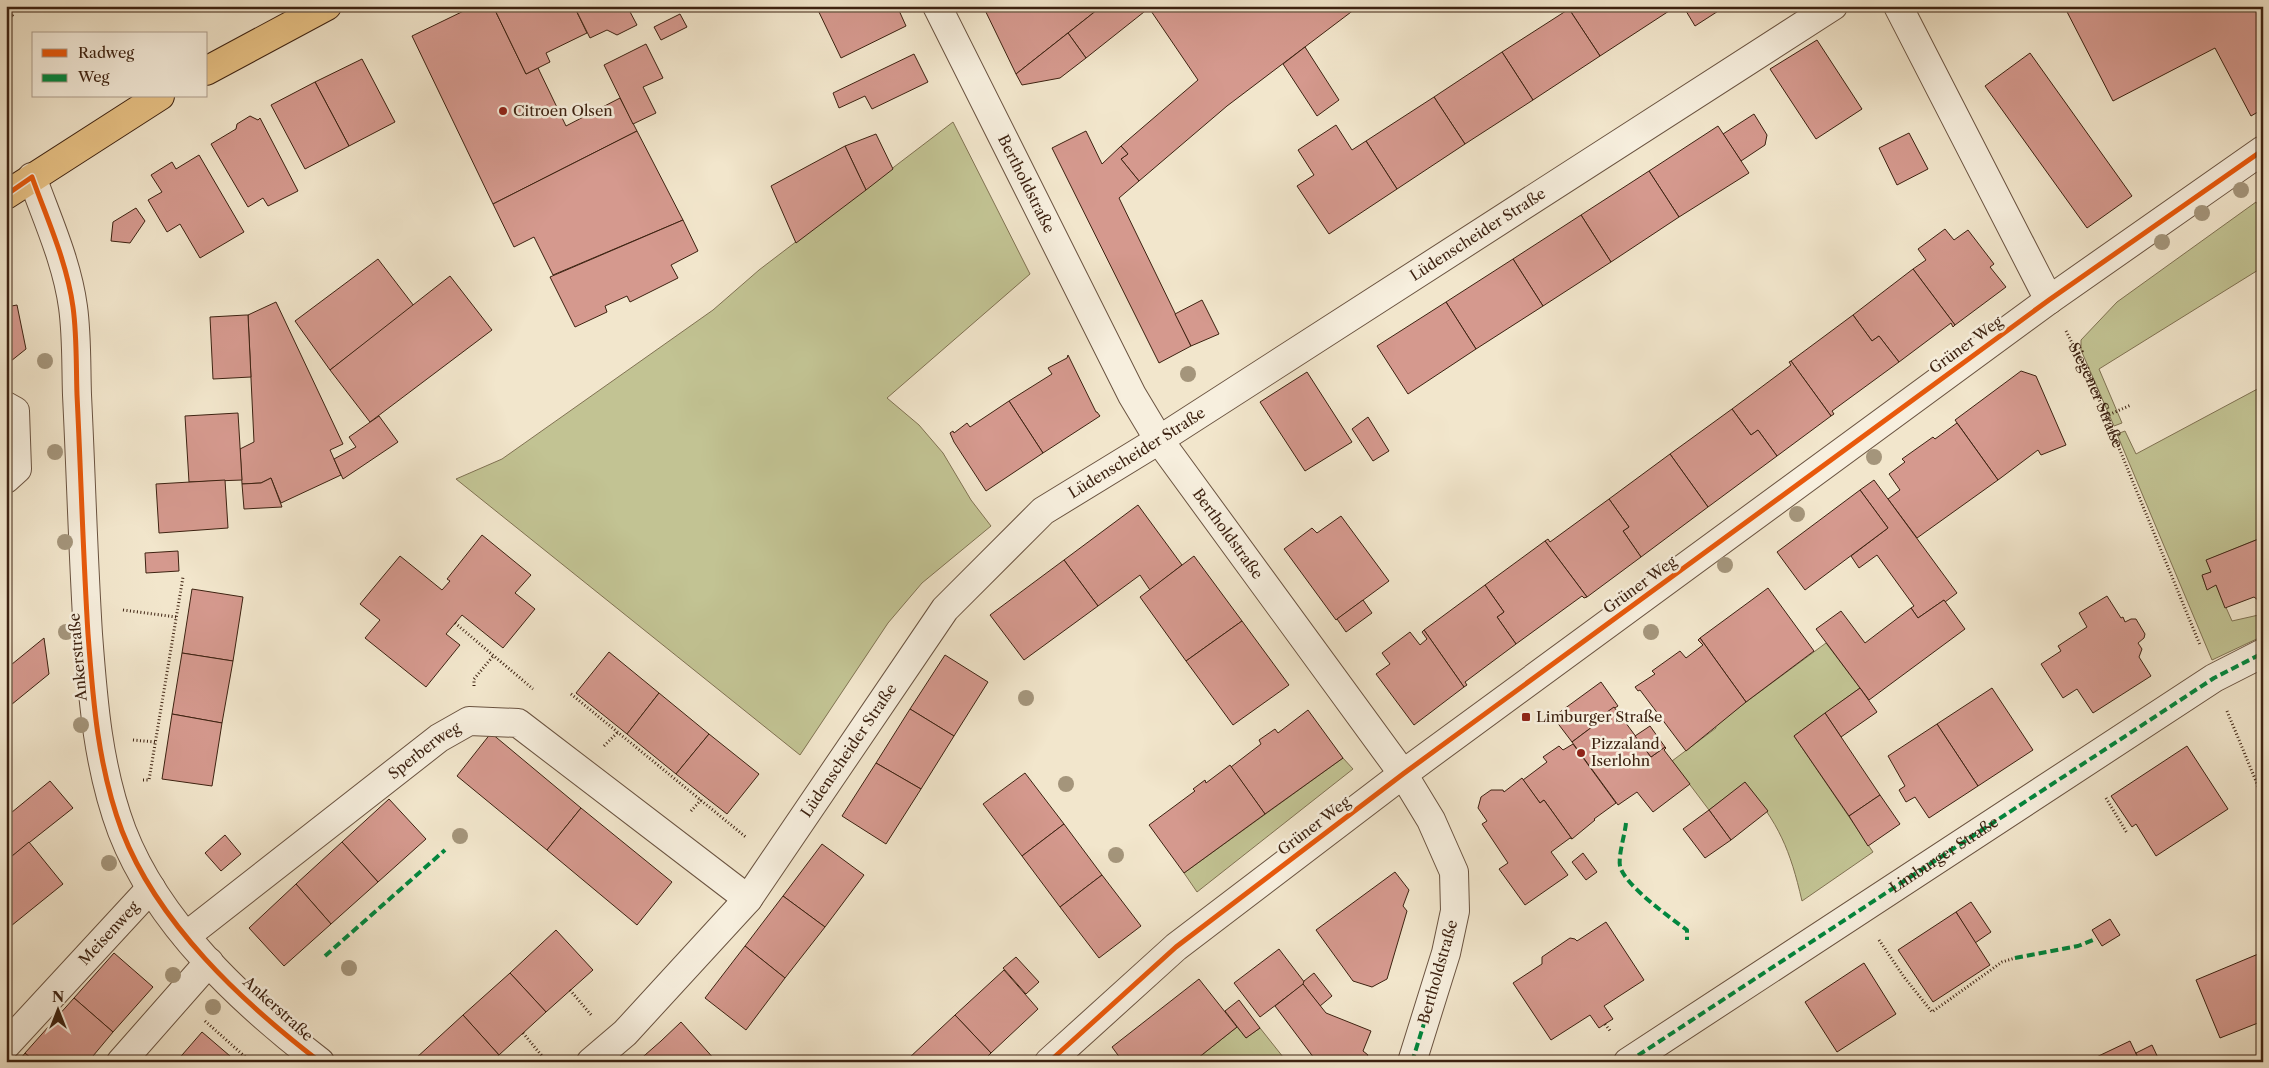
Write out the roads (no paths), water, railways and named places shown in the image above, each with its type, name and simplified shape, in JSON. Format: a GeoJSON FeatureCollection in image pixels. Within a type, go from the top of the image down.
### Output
{"type":"FeatureCollection","features":[{"type":"Feature","properties":{"kind":"main road"},"geometry":{"type":"LineString","coordinates":[[208,70],[327,6]]}},
{"type":"Feature","properties":{"kind":"main road"},"geometry":{"type":"LineString","coordinates":[[6,194],[157,98]]}},
{"type":"Feature","properties":{"kind":"street","name":"Bertholdstraße"},"geometry":{"type":"LineString","coordinates":[[937,6],[1132,395],[1160,440],[1404,774],[1431,820],[1454,872],[1455,911],[1446,953],[1412,1062]]}},
{"type":"Feature","properties":{"kind":"street","name":"Lüdenscheider Straße"},"geometry":{"type":"LineString","coordinates":[[591,1062],[625,1033],[748,898],[945,609],[1043,512],[1160,440],[1833,6]]}},
{"type":"Feature","properties":{"kind":"street"},"geometry":{"type":"LineString","coordinates":[[1898,6],[2049,300]]}},
{"type":"Feature","properties":{"kind":"street","name":"Grüner Weg"},"geometry":{"type":"LineString","coordinates":[[1049,1062],[1176,947],[1404,774],[2049,300],[2263,150]]}},
{"type":"Feature","properties":{"kind":"street","name":"Ankerstraße"},"geometry":{"type":"LineString","coordinates":[[32,177],[60,252],[73,306],[86,606],[94,700],[105,776],[123,832],[162,906],[209,962],[303,1057]]}},
{"type":"Feature","properties":{"kind":"street"},"geometry":{"type":"LineString","coordinates":[[6,406],[15,411],[17,469],[6,479]]}},
{"type":"Feature","properties":{"kind":"street","name":"Limburger Straße"},"geometry":{"type":"LineString","coordinates":[[1628,1062],[2214,678],[2263,653]]}},
{"type":"Feature","properties":{"kind":"street","name":"Sperberweg"},"geometry":{"type":"LineString","coordinates":[[186,936],[439,738],[469,721],[518,723],[748,898]]}},
{"type":"Feature","properties":{"kind":"street","name":"Meisenweg"},"geometry":{"type":"LineString","coordinates":[[6,1045],[151,888]]}},
{"type":"Feature","properties":{"kind":"street"},"geometry":{"type":"LineString","coordinates":[[121,1062],[209,962]]}},
{"type":"Feature","properties":{"kind":"railway"},"geometry":{"type":"LineString","coordinates":[[6,20],[22,6]]}},
{"type":"Feature","properties":{"kind":"place","name":"Citroen Olsen"},"geometry":{"type":"Point","coordinates":[503,111]}},
{"type":"Feature","properties":{"kind":"place","name":"Limburger Straße"},"geometry":{"type":"Point","coordinates":[1526,717]}},
{"type":"Feature","properties":{"kind":"place","name":"Pizzaland Iserlohn"},"geometry":{"type":"Point","coordinates":[1581,753]}}]}
